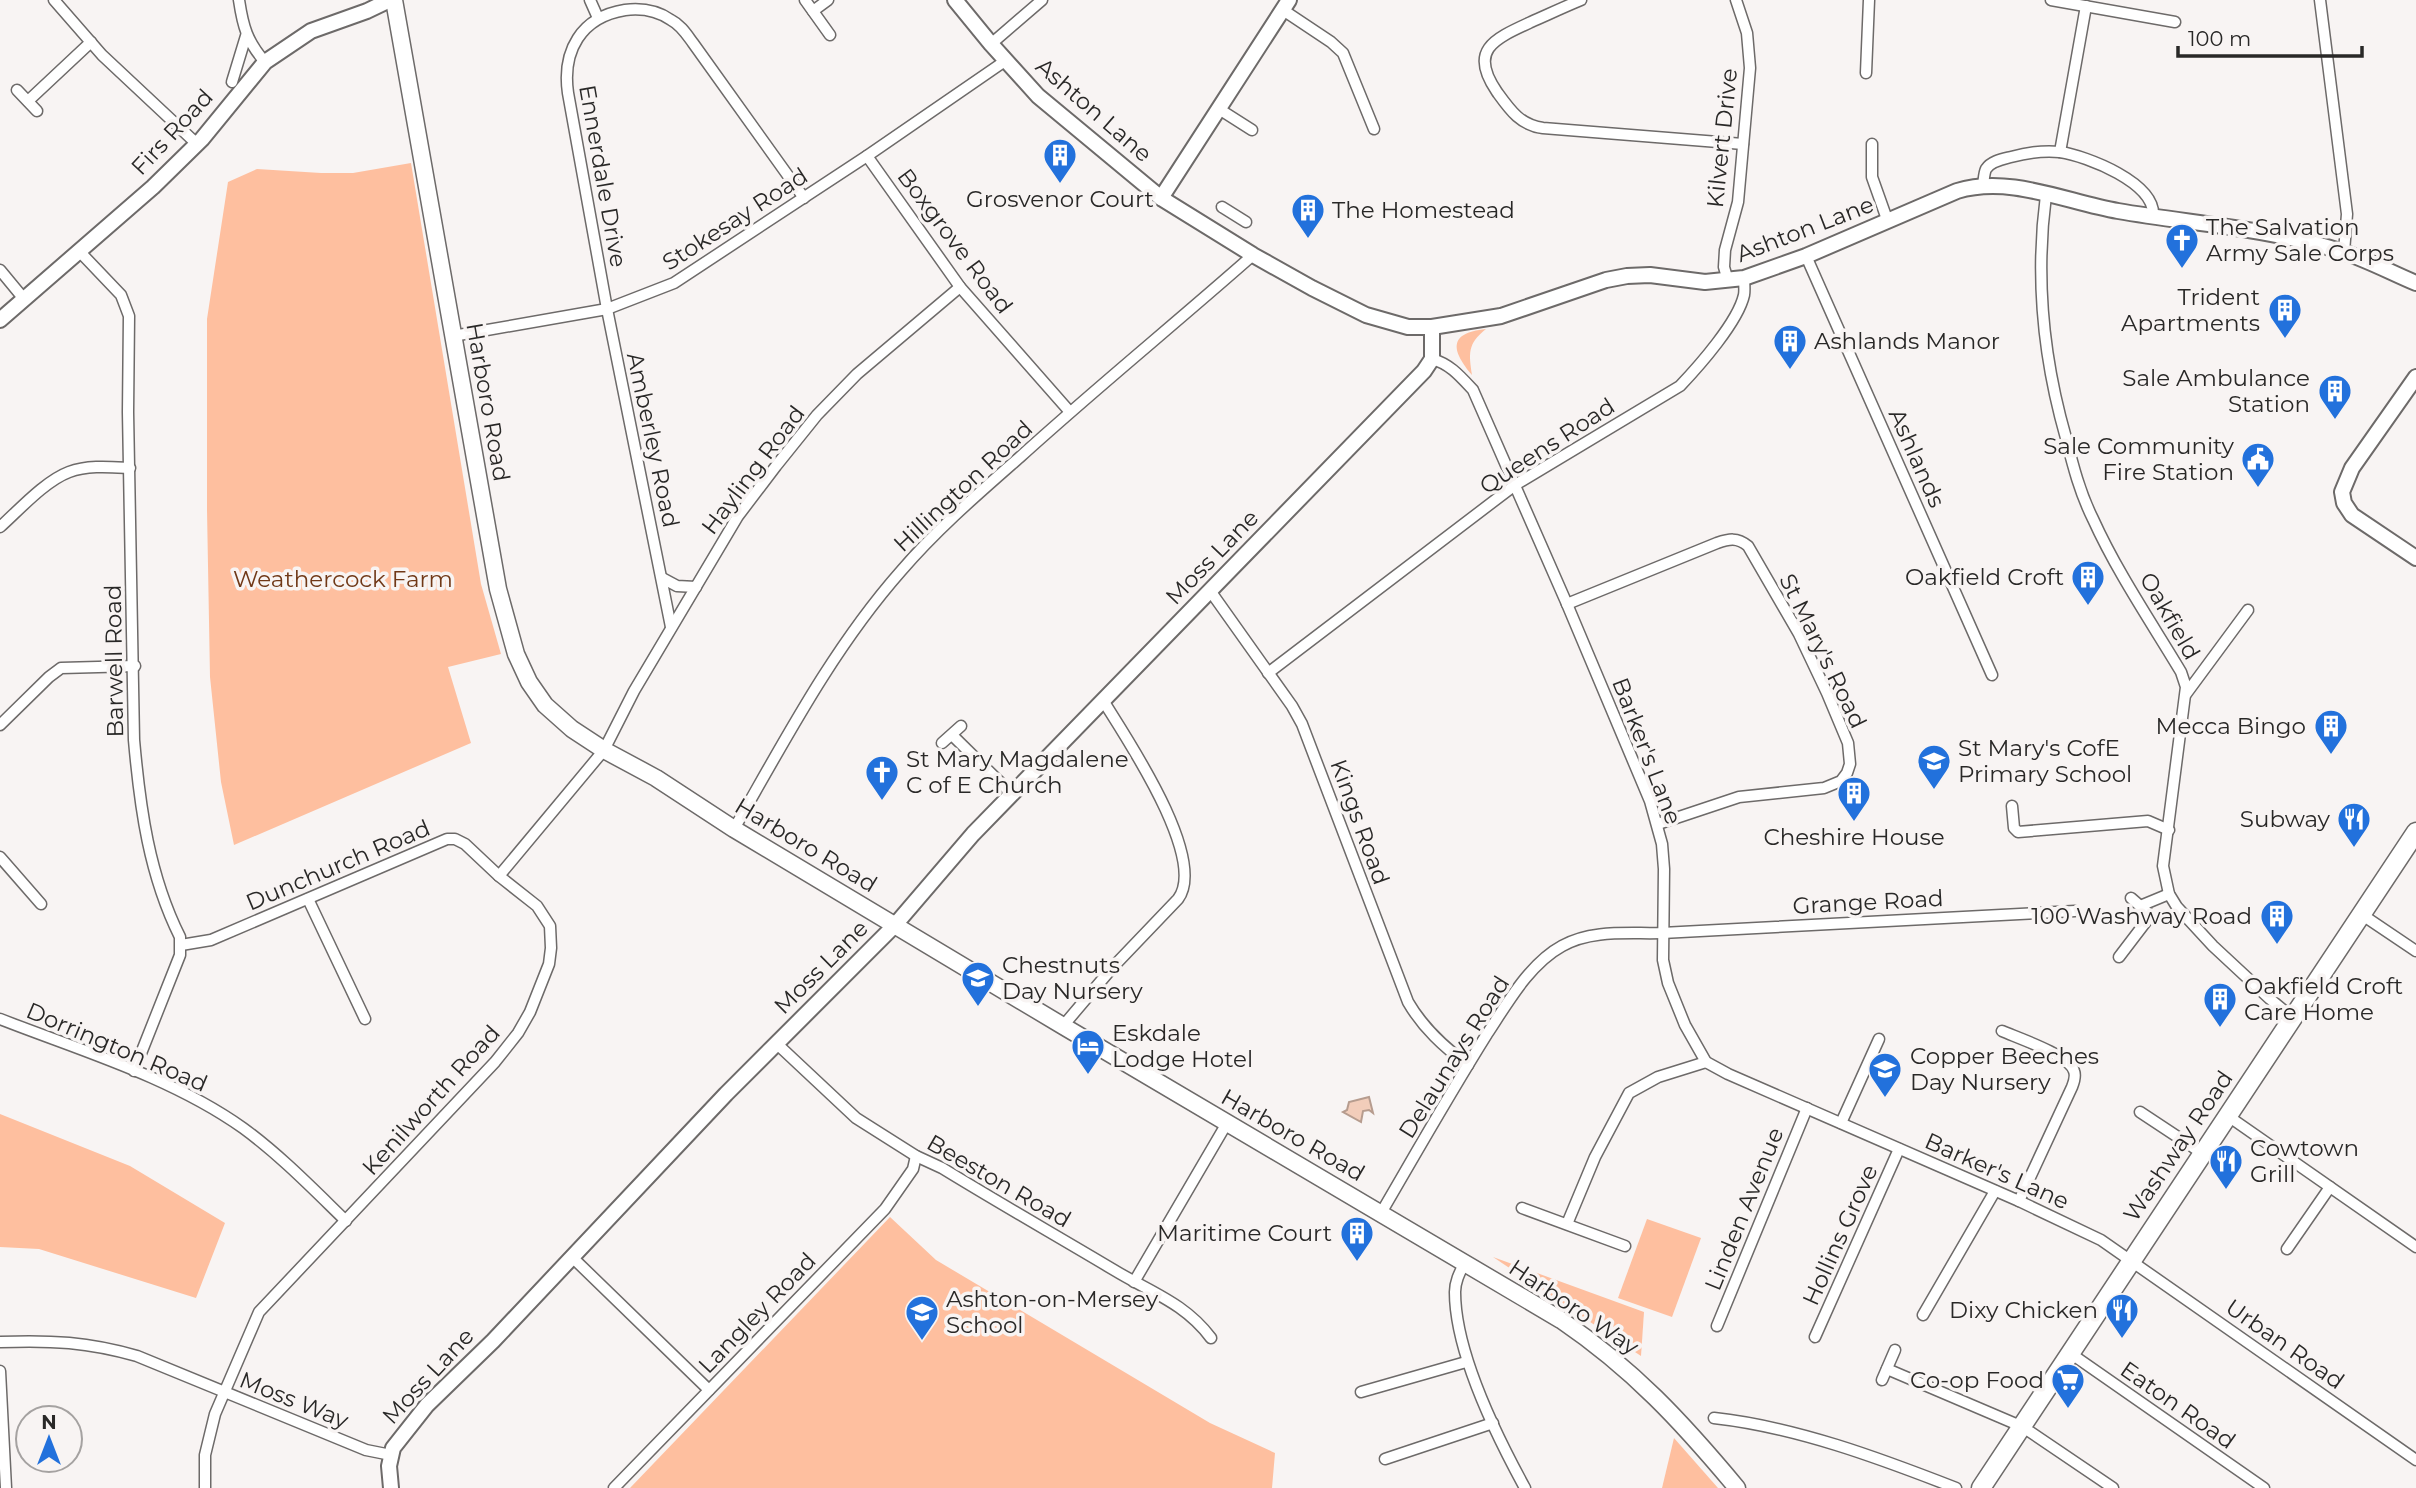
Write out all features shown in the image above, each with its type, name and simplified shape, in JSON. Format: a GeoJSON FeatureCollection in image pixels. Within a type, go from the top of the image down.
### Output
{"type":"FeatureCollection","features":[{"type":"Feature","properties":{"kind":"highway","name":"Washway Road"},"geometry":{"type":"LineString","coordinates":[[1982,1488],[2416,832]]}},
{"type":"Feature","properties":{"kind":"main road","name":"Harboro Road"},"geometry":{"type":"LineString","coordinates":[[392,0],[498,589],[516,654],[545,705],[572,729],[604,750],[656,778],[734,829],[1465,1262]]}},
{"type":"Feature","properties":{"kind":"main road","name":"Harboro Way"},"geometry":{"type":"LineString","coordinates":[[1465,1262],[1562,1320],[1613,1357],[1675,1416],[1737,1488]]}},
{"type":"Feature","properties":{"kind":"street"},"geometry":{"type":"LineString","coordinates":[[54,0],[91,43],[197,144]]}},
{"type":"Feature","properties":{"kind":"street"},"geometry":{"type":"LineString","coordinates":[[239,0],[246,36],[265,62]]}},
{"type":"Feature","properties":{"kind":"street","name":"Firs Road"},"geometry":{"type":"LineString","coordinates":[[0,320],[153,187],[197,144],[265,62],[311,31],[392,0]]}},
{"type":"Feature","properties":{"kind":"street"},"geometry":{"type":"LineString","coordinates":[[590,0],[598,18],[621,11],[647,10],[661,14],[678,25],[804,198]]}},
{"type":"Feature","properties":{"kind":"street"},"geometry":{"type":"LineString","coordinates":[[805,0],[830,35]]}},
{"type":"Feature","properties":{"kind":"street"},"geometry":{"type":"LineString","coordinates":[[813,11],[828,0]]}},
{"type":"Feature","properties":{"kind":"street","name":"Ashton Lane"},"geometry":{"type":"LineString","coordinates":[[955,0],[1005,61],[1057,113],[1161,198],[1253,256],[1366,315],[1408,327],[1432,327],[1501,316],[1606,279],[1650,275],[1705,282],[1744,278],[1806,256],[1957,191],[1983,185],[2010,187],[2153,216],[2252,231],[2344,252],[2416,283]]}},
{"type":"Feature","properties":{"kind":"street"},"geometry":{"type":"LineString","coordinates":[[991,44],[1042,0]]}},
{"type":"Feature","properties":{"kind":"street"},"geometry":{"type":"LineString","coordinates":[[1581,0],[1502,35],[1488,47],[1484,61],[1488,78],[1517,118],[1533,127],[1743,144]]}},
{"type":"Feature","properties":{"kind":"street","name":"Kilvert Drive"},"geometry":{"type":"LineString","coordinates":[[1728,281],[1724,267],[1725,250],[1738,202],[1750,52],[1736,0]]}},
{"type":"Feature","properties":{"kind":"street"},"geometry":{"type":"LineString","coordinates":[[1866,73],[1869,0]]}},
{"type":"Feature","properties":{"kind":"street"},"geometry":{"type":"LineString","coordinates":[[2051,0],[2175,22]]}},
{"type":"Feature","properties":{"kind":"street"},"geometry":{"type":"LineString","coordinates":[[2320,0],[2347,214],[2344,252]]}},
{"type":"Feature","properties":{"kind":"street"},"geometry":{"type":"LineString","coordinates":[[1161,198],[1286,5],[1343,52],[1374,128]]}},
{"type":"Feature","properties":{"kind":"street"},"geometry":{"type":"LineString","coordinates":[[2060,152],[2086,6]]}},
{"type":"Feature","properties":{"kind":"street","name":"Ennerdale Drive"},"geometry":{"type":"LineString","coordinates":[[598,18],[583,32],[572,48],[566,81],[607,309]]}},
{"type":"Feature","properties":{"kind":"street","name":"Firs Road"},"geometry":{"type":"LineString","coordinates":[[232,82],[246,36]]}},
{"type":"Feature","properties":{"kind":"street"},"geometry":{"type":"LineString","coordinates":[[28,101],[91,43]]}},
{"type":"Feature","properties":{"kind":"street","name":"Stokesay Road"},"geometry":{"type":"LineString","coordinates":[[453,336],[607,309],[674,283],[1005,61]]}},
{"type":"Feature","properties":{"kind":"street"},"geometry":{"type":"LineString","coordinates":[[17,90],[37,111]]}},
{"type":"Feature","properties":{"kind":"street"},"geometry":{"type":"LineString","coordinates":[[1219,109],[1252,130]]}},
{"type":"Feature","properties":{"kind":"street"},"geometry":{"type":"LineString","coordinates":[[1872,144],[1872,177],[1888,222]]}},
{"type":"Feature","properties":{"kind":"street"},"geometry":{"type":"LineString","coordinates":[[1983,185],[1986,170],[1995,162],[2023,154],[2060,152],[2097,162],[2129,180],[2149,201],[2154,210],[2153,216]]}},
{"type":"Feature","properties":{"kind":"street","name":"Boxgrove Road"},"geometry":{"type":"LineString","coordinates":[[867,156],[960,287],[1070,412]]}},
{"type":"Feature","properties":{"kind":"street","name":"Oakfield"},"geometry":{"type":"LineString","coordinates":[[2046,195],[2041,261],[2044,335],[2053,390],[2079,488],[2094,521],[2181,672],[2186,694],[2163,866],[2169,894],[2176,907],[2213,946],[2293,1018]]}},
{"type":"Feature","properties":{"kind":"street"},"geometry":{"type":"LineString","coordinates":[[1222,207],[1246,222]]}},
{"type":"Feature","properties":{"kind":"street"},"geometry":{"type":"LineString","coordinates":[[1221,235],[1233,214]]}},
{"type":"Feature","properties":{"kind":"street","name":"Barwell Road"},"geometry":{"type":"LineString","coordinates":[[80,252],[121,295],[128,310],[134,740],[146,835],[158,887],[180,937],[181,946]]}},
{"type":"Feature","properties":{"kind":"street","name":"Hillington Road"},"geometry":{"type":"LineString","coordinates":[[734,829],[824,673],[861,620],[901,571],[944,525],[1070,412],[1253,256]]}},
{"type":"Feature","properties":{"kind":"street","name":"Ashlands"},"geometry":{"type":"LineString","coordinates":[[1806,256],[1992,675]]}},
{"type":"Feature","properties":{"kind":"street"},"geometry":{"type":"LineString","coordinates":[[0,270],[24,299]]}},
{"type":"Feature","properties":{"kind":"street","name":"Queens Road"},"geometry":{"type":"LineString","coordinates":[[1268,673],[1515,485],[1680,386],[1702,363],[1739,306],[1744,295],[1744,278]]}},
{"type":"Feature","properties":{"kind":"street","name":"Hayling Road"},"geometry":{"type":"LineString","coordinates":[[604,750],[634,691],[738,516],[817,415],[857,374],[960,287]]}},
{"type":"Feature","properties":{"kind":"street","name":"Amberley Road"},"geometry":{"type":"LineString","coordinates":[[607,309],[671,627]]}},
{"type":"Feature","properties":{"kind":"street"},"geometry":{"type":"LineString","coordinates":[[1432,327],[1432,359]]}},
{"type":"Feature","properties":{"kind":"street","name":"Barker's Lane"},"geometry":{"type":"LineString","coordinates":[[1432,359],[1452,368],[1472,390],[1567,604],[1650,801],[1658,824],[1664,869],[1663,960],[1668,983],[1685,1025],[1706,1062],[2019,1201],[2085,1232],[2131,1259]]}},
{"type":"Feature","properties":{"kind":"street","name":"Moss Lane"},"geometry":{"type":"LineString","coordinates":[[391,1488],[391,1455],[398,1440],[427,1405],[493,1341],[776,1044],[895,925],[973,834],[1408,389],[1432,359]]}},
{"type":"Feature","properties":{"kind":"street"},"geometry":{"type":"LineString","coordinates":[[2416,377],[2352,468],[2342,492],[2344,503],[2352,515],[2416,558]]}},
{"type":"Feature","properties":{"kind":"street"},"geometry":{"type":"LineString","coordinates":[[0,527],[57,478],[71,471],[88,468],[130,468]]}},
{"type":"Feature","properties":{"kind":"street","name":"St Mary's Road"},"geometry":{"type":"LineString","coordinates":[[1567,604],[1717,543],[1730,539],[1741,540],[1748,546],[1799,634],[1838,718],[1850,753],[1847,773],[1841,781],[1824,788],[1738,797],[1658,824]]}},
{"type":"Feature","properties":{"kind":"street"},"geometry":{"type":"LineString","coordinates":[[663,578],[677,586],[696,587]]}},
{"type":"Feature","properties":{"kind":"street","name":"Kings Road"},"geometry":{"type":"LineString","coordinates":[[1210,592],[1302,724],[1408,1002],[1417,1018],[1434,1037],[1468,1065]]}},
{"type":"Feature","properties":{"kind":"street"},"geometry":{"type":"LineString","coordinates":[[2186,694],[2248,610]]}},
{"type":"Feature","properties":{"kind":"street"},"geometry":{"type":"LineString","coordinates":[[0,724],[61,668],[135,666]]}},
{"type":"Feature","properties":{"kind":"street"},"geometry":{"type":"LineString","coordinates":[[1063,1026],[1112,968],[1178,899],[1183,893],[1186,880],[1184,863],[1150,775],[1104,702]]}},
{"type":"Feature","properties":{"kind":"street"},"geometry":{"type":"LineString","coordinates":[[942,743],[961,726]]}},
{"type":"Feature","properties":{"kind":"street"},"geometry":{"type":"LineString","coordinates":[[951,735],[1013,795]]}},
{"type":"Feature","properties":{"kind":"street"},"geometry":{"type":"LineString","coordinates":[[499,876],[604,750]]}},
{"type":"Feature","properties":{"kind":"street"},"geometry":{"type":"LineString","coordinates":[[2012,806],[2014,828],[2018,832],[2148,821],[2169,830]]}},
{"type":"Feature","properties":{"kind":"street","name":"Dunchurch Road"},"geometry":{"type":"LineString","coordinates":[[181,946],[211,940],[447,839],[456,839],[465,844],[499,876]]}},
{"type":"Feature","properties":{"kind":"street"},"geometry":{"type":"LineString","coordinates":[[0,857],[41,904]]}},
{"type":"Feature","properties":{"kind":"street","name":"Kenilworth Road"},"geometry":{"type":"LineString","coordinates":[[205,1488],[208,1440],[222,1392],[259,1312],[487,1070],[518,1032],[530,1012],[549,964],[550,926],[537,906],[499,876]]}},
{"type":"Feature","properties":{"kind":"street"},"geometry":{"type":"LineString","coordinates":[[2140,906],[2169,894]]}},
{"type":"Feature","properties":{"kind":"street"},"geometry":{"type":"LineString","coordinates":[[2119,957],[2148,919],[2147,912],[2130,898]]}},
{"type":"Feature","properties":{"kind":"street"},"geometry":{"type":"LineString","coordinates":[[308,899],[365,1019]]}},
{"type":"Feature","properties":{"kind":"street","name":"Grange Road"},"geometry":{"type":"LineString","coordinates":[[1662,933],[2076,911]]}},
{"type":"Feature","properties":{"kind":"street"},"geometry":{"type":"LineString","coordinates":[[2361,914],[2416,951]]}},
{"type":"Feature","properties":{"kind":"street","name":"Delaunays Road"},"geometry":{"type":"LineString","coordinates":[[1381,1213],[1468,1065],[1511,998],[1535,968],[1563,945],[1584,937],[1662,933]]}},
{"type":"Feature","properties":{"kind":"street"},"geometry":{"type":"LineString","coordinates":[[134,1071],[180,955],[181,946]]}},
{"type":"Feature","properties":{"kind":"street","name":"Dorrington Road"},"geometry":{"type":"LineString","coordinates":[[0,1019],[134,1071],[178,1091],[244,1129],[346,1220]]}},
{"type":"Feature","properties":{"kind":"street"},"geometry":{"type":"LineString","coordinates":[[2002,1031],[2064,1059],[2074,1070],[2075,1077],[2073,1087],[2019,1201]]}},
{"type":"Feature","properties":{"kind":"street"},"geometry":{"type":"LineString","coordinates":[[1841,1123],[1879,1038]]}},
{"type":"Feature","properties":{"kind":"street","name":"Beeston Road"},"geometry":{"type":"LineString","coordinates":[[776,1044],[856,1118],[916,1156],[942,1168],[1189,1313],[1211,1338]]}},
{"type":"Feature","properties":{"kind":"street"},"geometry":{"type":"LineString","coordinates":[[1567,1224],[1595,1157],[1629,1093],[1658,1077],[1706,1062]]}},
{"type":"Feature","properties":{"kind":"street","name":"Linden Avenue"},"geometry":{"type":"LineString","coordinates":[[1717,1326],[1807,1108]]}},
{"type":"Feature","properties":{"kind":"street"},"geometry":{"type":"LineString","coordinates":[[2140,1112],[2202,1153]]}},
{"type":"Feature","properties":{"kind":"street"},"geometry":{"type":"LineString","coordinates":[[2228,1116],[2416,1247]]}},
{"type":"Feature","properties":{"kind":"street"},"geometry":{"type":"LineString","coordinates":[[1134,1282],[1227,1123]]}},
{"type":"Feature","properties":{"kind":"street","name":"Hollins Grove"},"geometry":{"type":"LineString","coordinates":[[1815,1337],[1899,1149]]}},
{"type":"Feature","properties":{"kind":"street","name":"Langley Road"},"geometry":{"type":"LineString","coordinates":[[614,1488],[885,1209],[913,1169],[916,1156]]}},
{"type":"Feature","properties":{"kind":"street"},"geometry":{"type":"LineString","coordinates":[[2287,1249],[2330,1187]]}},
{"type":"Feature","properties":{"kind":"street"},"geometry":{"type":"LineString","coordinates":[[1923,1315],[1995,1191]]}},
{"type":"Feature","properties":{"kind":"street"},"geometry":{"type":"LineString","coordinates":[[1522,1208],[1625,1246]]}},
{"type":"Feature","properties":{"kind":"street"},"geometry":{"type":"LineString","coordinates":[[572,1258],[709,1390]]}},
{"type":"Feature","properties":{"kind":"street","name":"Urban Road"},"geometry":{"type":"LineString","coordinates":[[2131,1259],[2416,1460]]}},
{"type":"Feature","properties":{"kind":"street"},"geometry":{"type":"LineString","coordinates":[[1465,1262],[1455,1292],[1466,1362],[1525,1488]]}},
{"type":"Feature","properties":{"kind":"street","name":"Moss Way"},"geometry":{"type":"LineString","coordinates":[[0,1342],[49,1341],[101,1345],[137,1356],[366,1450],[391,1455]]}},
{"type":"Feature","properties":{"kind":"street"},"geometry":{"type":"LineString","coordinates":[[1882,1380],[1895,1350]]}},
{"type":"Feature","properties":{"kind":"street","name":"Eaton Road"},"geometry":{"type":"LineString","coordinates":[[2070,1353],[2264,1488]]}},
{"type":"Feature","properties":{"kind":"street"},"geometry":{"type":"LineString","coordinates":[[1361,1392],[1466,1362]]}},
{"type":"Feature","properties":{"kind":"street"},"geometry":{"type":"LineString","coordinates":[[1887,1369],[2023,1427],[2113,1488]]}},
{"type":"Feature","properties":{"kind":"street"},"geometry":{"type":"LineString","coordinates":[[0,1371],[6,1488]]}},
{"type":"Feature","properties":{"kind":"street"},"geometry":{"type":"LineString","coordinates":[[1714,1418],[1754,1422],[1802,1435],[1956,1488]]}},
{"type":"Feature","properties":{"kind":"street"},"geometry":{"type":"LineString","coordinates":[[1385,1459],[1493,1423]]}},
{"type":"Feature","properties":{"kind":"green space","name":"Weathercock Farm"},"geometry":{"type":"Polygon","coordinates":[[[411,163],[481,584],[501,654],[448,667],[471,743],[234,845],[221,782],[210,677],[207,510],[207,319],[228,182],[257,169],[353,173],[411,163]]]}},
{"type":"Feature","properties":{"kind":"green space"},"geometry":{"type":"Polygon","coordinates":[[[1486,329],[1472,345],[1472,375],[1461,359],[1457,345],[1464,335],[1486,329]]]}},
{"type":"Feature","properties":{"kind":"green space"},"geometry":{"type":"Polygon","coordinates":[[[0,1114],[130,1166],[225,1223],[196,1298],[39,1249],[0,1247],[0,1114]]]}},
{"type":"Feature","properties":{"kind":"green space","name":"Ashton-on-Mersey School"},"geometry":{"type":"Polygon","coordinates":[[[890,1217],[936,1260],[1210,1423],[1275,1453],[1272,1488],[630,1488],[890,1217]]]}},
{"type":"Feature","properties":{"kind":"green space"},"geometry":{"type":"Polygon","coordinates":[[[1647,1219],[1701,1238],[1672,1317],[1618,1298],[1647,1219]]]}},
{"type":"Feature","properties":{"kind":"green space"},"geometry":{"type":"Polygon","coordinates":[[[1493,1257],[1644,1312],[1641,1356],[1493,1257]]]}},
{"type":"Feature","properties":{"kind":"green space"},"geometry":{"type":"Polygon","coordinates":[[[1674,1438],[1718,1488],[1662,1488],[1674,1438]]]}},
{"type":"Feature","properties":{"kind":"shaded area"},"geometry":{"type":"Polygon","coordinates":[[[1369,1097],[1373,1113],[1369,1110],[1363,1111],[1361,1122],[1343,1112],[1347,1110],[1349,1102],[1369,1097]]]}},
{"type":"Feature","properties":{"kind":"place","name":"Grosvenor Court"},"geometry":{"type":"Point","coordinates":[1060,185]}},
{"type":"Feature","properties":{"kind":"place","name":"The Homestead"},"geometry":{"type":"Point","coordinates":[1308,240]}},
{"type":"Feature","properties":{"kind":"place","name":"The Salvation Army Sale Corps"},"geometry":{"type":"Point","coordinates":[2182,270]}},
{"type":"Feature","properties":{"kind":"place","name":"Trident Apartments"},"geometry":{"type":"Point","coordinates":[2285,340]}},
{"type":"Feature","properties":{"kind":"place","name":"Ashlands Manor"},"geometry":{"type":"Point","coordinates":[1790,371]}},
{"type":"Feature","properties":{"kind":"place","name":"Sale Ambulance Station"},"geometry":{"type":"Point","coordinates":[2335,421]}},
{"type":"Feature","properties":{"kind":"place","name":"Sale Community Fire Station"},"geometry":{"type":"Point","coordinates":[2258,489]}},
{"type":"Feature","properties":{"kind":"place","name":"Oakfield Croft"},"geometry":{"type":"Point","coordinates":[2088,607]}},
{"type":"Feature","properties":{"kind":"place","name":"Mecca Bingo"},"geometry":{"type":"Point","coordinates":[2331,756]}},
{"type":"Feature","properties":{"kind":"place","name":"St Mary's CofE Primary School"},"geometry":{"type":"Point","coordinates":[1934,791]}},
{"type":"Feature","properties":{"kind":"place","name":"St Mary Magdalene C of E Church"},"geometry":{"type":"Point","coordinates":[882,802]}},
{"type":"Feature","properties":{"kind":"place","name":"Cheshire House"},"geometry":{"type":"Point","coordinates":[1854,823]}},
{"type":"Feature","properties":{"kind":"place","name":"Subway"},"geometry":{"type":"Point","coordinates":[2354,849]}},
{"type":"Feature","properties":{"kind":"place","name":"100 Washway Road"},"geometry":{"type":"Point","coordinates":[2277,946]}},
{"type":"Feature","properties":{"kind":"place","name":"Chestnuts Day Nursery"},"geometry":{"type":"Point","coordinates":[978,1008]}},
{"type":"Feature","properties":{"kind":"place","name":"Oakfield Croft Care Home"},"geometry":{"type":"Point","coordinates":[2220,1029]}},
{"type":"Feature","properties":{"kind":"place","name":"Eskdale Lodge Hotel"},"geometry":{"type":"Point","coordinates":[1088,1076]}},
{"type":"Feature","properties":{"kind":"place","name":"Copper Beeches Day Nursery"},"geometry":{"type":"Point","coordinates":[1885,1099]}},
{"type":"Feature","properties":{"kind":"place","name":"Cowtown Grill"},"geometry":{"type":"Point","coordinates":[2226,1191]}},
{"type":"Feature","properties":{"kind":"place","name":"Maritime Court"},"geometry":{"type":"Point","coordinates":[1357,1263]}},
{"type":"Feature","properties":{"kind":"place","name":"Dixy Chicken"},"geometry":{"type":"Point","coordinates":[2122,1340]}},
{"type":"Feature","properties":{"kind":"place","name":"Ashton-on-Mersey School"},"geometry":{"type":"Point","coordinates":[922,1342]}},
{"type":"Feature","properties":{"kind":"place","name":"Co-op Food"},"geometry":{"type":"Point","coordinates":[2068,1410]}}]}
